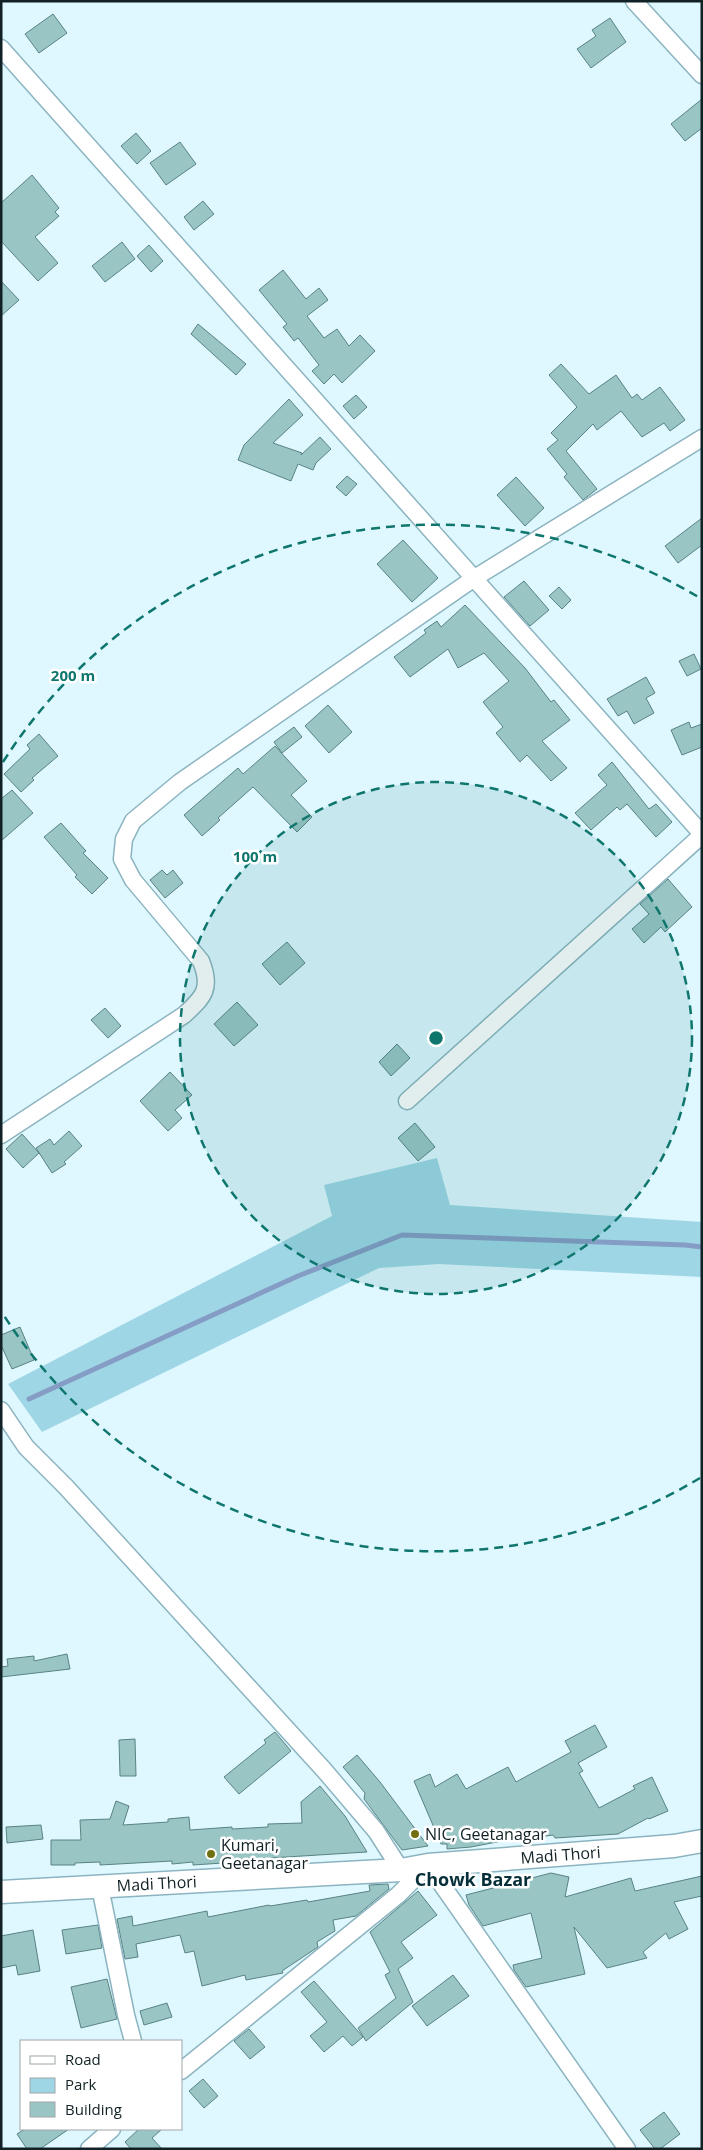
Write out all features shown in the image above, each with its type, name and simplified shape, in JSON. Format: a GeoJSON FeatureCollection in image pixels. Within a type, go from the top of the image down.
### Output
{"type":"FeatureCollection","features":[{"type":"Feature","properties":{"kind":"main road","name":"Madi Thori"},"geometry":{"type":"LineString","coordinates":[[1,1892],[401,1870],[428,1865],[674,1846],[702,1842]]}},
{"type":"Feature","properties":{"kind":"street"},"geometry":{"type":"LineString","coordinates":[[634,1],[702,75]]}},
{"type":"Feature","properties":{"kind":"street"},"geometry":{"type":"LineString","coordinates":[[1,48],[702,835],[407,1101]]}},
{"type":"Feature","properties":{"kind":"street"},"geometry":{"type":"LineString","coordinates":[[1,1135],[184,1015],[199,1001],[205,988],[207,976],[201,961],[133,880],[122,859],[124,839],[133,821],[180,782],[472,578],[702,438]]}},
{"type":"Feature","properties":{"kind":"street"},"geometry":{"type":"LineString","coordinates":[[1,1410],[26,1448],[66,1488],[324,1770],[376,1831],[401,1870]]}},
{"type":"Feature","properties":{"kind":"street"},"geometry":{"type":"LineString","coordinates":[[182,2070],[398,1895],[428,1865],[627,2149]]}},
{"type":"Feature","properties":{"kind":"street"},"geometry":{"type":"LineString","coordinates":[[100,1887],[133,2040]]}},
{"type":"Feature","properties":{"kind":"street"},"geometry":{"type":"LineString","coordinates":[[89,2149],[111,2130]]}},
{"type":"Feature","properties":{"kind":"green space"},"geometry":{"type":"Polygon","coordinates":[[[437,1158],[450,1205],[702,1222],[702,1277],[439,1264],[379,1268],[42,1432],[8,1384],[332,1216],[324,1185],[437,1158]]]}},
{"type":"Feature","properties":{"kind":"building"},"geometry":{"type":"Polygon","coordinates":[[[53,14],[67,33],[39,53],[25,34],[53,14]]]}},
{"type":"Feature","properties":{"kind":"building"},"geometry":{"type":"Polygon","coordinates":[[[610,18],[626,42],[591,68],[577,49],[596,36],[592,30],[610,18]]]}},
{"type":"Feature","properties":{"kind":"building"},"geometry":{"type":"Polygon","coordinates":[[[702,99],[702,128],[685,141],[671,124],[702,99]]]}},
{"type":"Feature","properties":{"kind":"building"},"geometry":{"type":"Polygon","coordinates":[[[136,133],[151,151],[137,164],[121,146],[136,133]]]}},
{"type":"Feature","properties":{"kind":"building"},"geometry":{"type":"Polygon","coordinates":[[[180,142],[196,164],[166,185],[150,163],[180,142]]]}},
{"type":"Feature","properties":{"kind":"building"},"geometry":{"type":"Polygon","coordinates":[[[32,175],[59,208],[55,212],[59,216],[35,237],[58,263],[38,281],[1,241],[1,203],[32,175]]]}},
{"type":"Feature","properties":{"kind":"building"},"geometry":{"type":"Polygon","coordinates":[[[203,201],[214,214],[194,230],[184,217],[203,201]]]}},
{"type":"Feature","properties":{"kind":"building"},"geometry":{"type":"Polygon","coordinates":[[[122,242],[135,259],[105,282],[92,266],[122,242]]]}},
{"type":"Feature","properties":{"kind":"building"},"geometry":{"type":"Polygon","coordinates":[[[149,245],[163,261],[151,272],[137,256],[149,245]]]}},
{"type":"Feature","properties":{"kind":"building"},"geometry":{"type":"Polygon","coordinates":[[[283,270],[306,299],[319,288],[328,300],[307,316],[324,338],[337,329],[349,346],[360,335],[375,351],[342,383],[334,374],[324,384],[312,371],[319,365],[298,338],[294,341],[283,327],[287,324],[259,290],[283,270]]]}},
{"type":"Feature","properties":{"kind":"building"},"geometry":{"type":"Polygon","coordinates":[[[1,281],[19,300],[1,316],[1,281]]]}},
{"type":"Feature","properties":{"kind":"building"},"geometry":{"type":"Polygon","coordinates":[[[198,324],[246,364],[236,375],[191,334],[198,324]]]}},
{"type":"Feature","properties":{"kind":"building"},"geometry":{"type":"Polygon","coordinates":[[[561,364],[589,394],[616,375],[632,398],[637,394],[642,400],[660,387],[685,420],[670,431],[664,423],[642,437],[621,411],[597,430],[593,424],[566,451],[597,489],[583,500],[564,477],[567,474],[547,449],[558,440],[551,433],[577,407],[549,375],[561,364]]]}},
{"type":"Feature","properties":{"kind":"building"},"geometry":{"type":"Polygon","coordinates":[[[356,395],[367,407],[354,419],[343,406],[356,395]]]}},
{"type":"Feature","properties":{"kind":"building"},"geometry":{"type":"Polygon","coordinates":[[[289,399],[303,415],[273,443],[302,453],[301,455],[320,437],[331,449],[316,463],[313,470],[298,464],[291,481],[238,460],[244,445],[289,399]]]}},
{"type":"Feature","properties":{"kind":"building"},"geometry":{"type":"Polygon","coordinates":[[[347,476],[357,484],[346,496],[336,487],[347,476]]]}},
{"type":"Feature","properties":{"kind":"building"},"geometry":{"type":"Polygon","coordinates":[[[516,477],[544,508],[525,526],[497,495],[516,477]]]}},
{"type":"Feature","properties":{"kind":"building"},"geometry":{"type":"Polygon","coordinates":[[[702,518],[702,545],[678,563],[665,546],[702,518]]]}},
{"type":"Feature","properties":{"kind":"building"},"geometry":{"type":"Polygon","coordinates":[[[403,540],[438,578],[412,602],[377,564],[403,540]]]}},
{"type":"Feature","properties":{"kind":"building"},"geometry":{"type":"Polygon","coordinates":[[[524,581],[549,610],[530,626],[504,597],[524,581]]]}},
{"type":"Feature","properties":{"kind":"building"},"geometry":{"type":"Polygon","coordinates":[[[559,587],[571,600],[562,609],[549,596],[559,587]]]}},
{"type":"Feature","properties":{"kind":"building"},"geometry":{"type":"Polygon","coordinates":[[[465,605],[525,668],[551,702],[554,700],[570,720],[542,741],[567,768],[551,781],[527,755],[520,762],[496,733],[503,727],[483,702],[509,681],[484,653],[458,668],[448,649],[410,677],[394,657],[426,633],[424,630],[437,621],[441,627],[465,605]]]}},
{"type":"Feature","properties":{"kind":"building"},"geometry":{"type":"Polygon","coordinates":[[[694,654],[701,669],[687,676],[679,661],[694,654]]]}},
{"type":"Feature","properties":{"kind":"building"},"geometry":{"type":"Polygon","coordinates":[[[646,677],[655,693],[646,698],[654,713],[634,724],[627,711],[618,716],[607,699],[646,677]]]}},
{"type":"Feature","properties":{"kind":"building"},"geometry":{"type":"Polygon","coordinates":[[[328,705],[352,732],[329,753],[305,726],[328,705]]]}},
{"type":"Feature","properties":{"kind":"building"},"geometry":{"type":"Polygon","coordinates":[[[689,722],[691,728],[702,724],[702,747],[682,755],[671,730],[689,722]]]}},
{"type":"Feature","properties":{"kind":"building"},"geometry":{"type":"Polygon","coordinates":[[[294,727],[302,737],[282,753],[274,742],[294,727]]]}},
{"type":"Feature","properties":{"kind":"building"},"geometry":{"type":"Polygon","coordinates":[[[39,734],[58,756],[32,778],[34,780],[21,792],[4,774],[30,749],[27,745],[39,734]]]}},
{"type":"Feature","properties":{"kind":"building"},"geometry":{"type":"Polygon","coordinates":[[[275,746],[307,781],[291,795],[312,817],[297,832],[253,787],[218,818],[220,820],[202,836],[184,815],[238,768],[243,774],[275,746]]]}},
{"type":"Feature","properties":{"kind":"building"},"geometry":{"type":"Polygon","coordinates":[[[612,762],[649,809],[656,804],[672,822],[656,837],[627,804],[620,810],[617,807],[591,830],[575,813],[607,785],[598,775],[612,762]]]}},
{"type":"Feature","properties":{"kind":"building"},"geometry":{"type":"Polygon","coordinates":[[[12,790],[33,813],[1,841],[1,799],[12,790]]]}},
{"type":"Feature","properties":{"kind":"building"},"geometry":{"type":"Polygon","coordinates":[[[61,823],[86,851],[83,853],[108,878],[92,894],[75,877],[77,875],[44,837],[61,823]]]}},
{"type":"Feature","properties":{"kind":"building"},"geometry":{"type":"Polygon","coordinates":[[[162,870],[167,875],[173,870],[183,883],[165,898],[150,880],[162,870]]]}},
{"type":"Feature","properties":{"kind":"building"},"geometry":{"type":"Polygon","coordinates":[[[668,879],[692,907],[665,932],[661,927],[644,943],[632,929],[649,914],[640,904],[668,879]]]}},
{"type":"Feature","properties":{"kind":"building"},"geometry":{"type":"Polygon","coordinates":[[[287,942],[305,963],[280,985],[262,964],[287,942]]]}},
{"type":"Feature","properties":{"kind":"building"},"geometry":{"type":"Polygon","coordinates":[[[237,1002],[258,1025],[234,1046],[214,1024],[237,1002]]]}},
{"type":"Feature","properties":{"kind":"building"},"geometry":{"type":"Polygon","coordinates":[[[105,1008],[121,1026],[108,1038],[91,1020],[105,1008]]]}},
{"type":"Feature","properties":{"kind":"building"},"geometry":{"type":"Polygon","coordinates":[[[397,1044],[410,1058],[391,1076],[379,1062],[397,1044]]]}},
{"type":"Feature","properties":{"kind":"building"},"geometry":{"type":"Polygon","coordinates":[[[170,1072],[192,1095],[175,1110],[182,1118],[168,1131],[140,1101],[170,1072]]]}},
{"type":"Feature","properties":{"kind":"building"},"geometry":{"type":"Polygon","coordinates":[[[415,1123],[435,1147],[418,1161],[398,1138],[415,1123]]]}},
{"type":"Feature","properties":{"kind":"building"},"geometry":{"type":"Polygon","coordinates":[[[69,1131],[82,1146],[64,1162],[66,1164],[52,1173],[36,1148],[50,1139],[54,1145],[69,1131]]]}},
{"type":"Feature","properties":{"kind":"building"},"geometry":{"type":"Polygon","coordinates":[[[22,1134],[39,1153],[23,1168],[6,1149],[22,1134]]]}},
{"type":"Feature","properties":{"kind":"building"},"geometry":{"type":"Polygon","coordinates":[[[20,1327],[34,1360],[12,1369],[1,1345],[1,1335],[20,1327]]]}},
{"type":"Feature","properties":{"kind":"building"},"geometry":{"type":"Polygon","coordinates":[[[67,1654],[70,1669],[1,1677],[1,1667],[8,1666],[7,1659],[34,1656],[34,1661],[67,1654]]]}},
{"type":"Feature","properties":{"kind":"building"},"geometry":{"type":"Polygon","coordinates":[[[595,1725],[607,1747],[578,1763],[583,1771],[579,1773],[599,1808],[635,1789],[633,1786],[652,1777],[668,1811],[648,1818],[618,1834],[555,1838],[553,1835],[519,1840],[518,1838],[471,1847],[447,1849],[447,1844],[441,1844],[414,1781],[430,1774],[435,1787],[457,1774],[466,1789],[508,1767],[516,1782],[571,1752],[565,1741],[595,1725]]]}},
{"type":"Feature","properties":{"kind":"building"},"geometry":{"type":"Polygon","coordinates":[[[275,1732],[291,1751],[239,1794],[224,1777],[266,1743],[264,1740],[275,1732]]]}},
{"type":"Feature","properties":{"kind":"building"},"geometry":{"type":"Polygon","coordinates":[[[135,1739],[136,1776],[120,1776],[119,1740],[135,1739]]]}},
{"type":"Feature","properties":{"kind":"building"},"geometry":{"type":"Polygon","coordinates":[[[357,1755],[380,1782],[428,1846],[402,1850],[364,1799],[365,1793],[343,1767],[357,1755]]]}},
{"type":"Feature","properties":{"kind":"building"},"geometry":{"type":"Polygon","coordinates":[[[320,1786],[345,1816],[367,1852],[270,1858],[270,1861],[193,1865],[193,1862],[172,1864],[172,1861],[100,1865],[100,1862],[51,1865],[51,1840],[81,1840],[80,1820],[110,1819],[116,1801],[129,1806],[123,1825],[168,1822],[168,1819],[189,1817],[190,1830],[268,1827],[268,1824],[302,1823],[301,1802],[320,1786]]]}},
{"type":"Feature","properties":{"kind":"building"},"geometry":{"type":"Polygon","coordinates":[[[41,1825],[43,1839],[7,1843],[6,1827],[41,1825]]]}},
{"type":"Feature","properties":{"kind":"building"},"geometry":{"type":"Polygon","coordinates":[[[551,1873],[569,1877],[565,1897],[631,1878],[635,1891],[702,1876],[702,1896],[674,1902],[688,1929],[669,1939],[666,1933],[643,1952],[647,1958],[607,1968],[574,1927],[585,1974],[526,1987],[514,1970],[513,1965],[542,1958],[531,1913],[483,1926],[469,1905],[466,1895],[551,1873]]]}},
{"type":"Feature","properties":{"kind":"building"},"geometry":{"type":"Polygon","coordinates":[[[388,1884],[389,1889],[356,1916],[333,1920],[335,1931],[317,1942],[318,1947],[282,1971],[283,1973],[246,1980],[245,1975],[202,1986],[194,1951],[185,1953],[180,1935],[136,1944],[138,1957],[125,1959],[117,1919],[132,1916],[133,1926],[207,1911],[208,1917],[269,1905],[307,1900],[308,1902],[370,1891],[369,1885],[388,1884]]]}},
{"type":"Feature","properties":{"kind":"building"},"geometry":{"type":"Polygon","coordinates":[[[418,1891],[437,1915],[401,1942],[413,1958],[398,1969],[413,2002],[366,2041],[358,2028],[396,1998],[385,1975],[390,1972],[370,1932],[418,1891]]]}},
{"type":"Feature","properties":{"kind":"building"},"geometry":{"type":"Polygon","coordinates":[[[98,1925],[102,1948],[66,1954],[62,1930],[98,1925]]]}},
{"type":"Feature","properties":{"kind":"building"},"geometry":{"type":"Polygon","coordinates":[[[33,1930],[40,1971],[18,1975],[16,1965],[1,1968],[1,1936],[33,1930]]]}},
{"type":"Feature","properties":{"kind":"building"},"geometry":{"type":"Polygon","coordinates":[[[453,1975],[469,1996],[427,2026],[412,2006],[453,1975]]]}},
{"type":"Feature","properties":{"kind":"building"},"geometry":{"type":"Polygon","coordinates":[[[107,1979],[117,2019],[81,2028],[71,1987],[107,1979]]]}},
{"type":"Feature","properties":{"kind":"building"},"geometry":{"type":"Polygon","coordinates":[[[314,1981],[363,2037],[352,2046],[343,2036],[324,2052],[310,2036],[327,2022],[301,1992],[314,1981]]]}},
{"type":"Feature","properties":{"kind":"building"},"geometry":{"type":"Polygon","coordinates":[[[167,2003],[172,2017],[144,2025],[140,2011],[167,2003]]]}},
{"type":"Feature","properties":{"kind":"building"},"geometry":{"type":"Polygon","coordinates":[[[249,2029],[265,2047],[250,2059],[234,2041],[249,2029]]]}},
{"type":"Feature","properties":{"kind":"building"},"geometry":{"type":"Polygon","coordinates":[[[203,2079],[218,2096],[204,2108],[189,2091],[203,2079]]]}},
{"type":"Feature","properties":{"kind":"building"},"geometry":{"type":"Polygon","coordinates":[[[664,2112],[680,2134],[660,2149],[655,2149],[640,2130],[664,2112]]]}},
{"type":"Feature","properties":{"kind":"building"},"geometry":{"type":"Polygon","coordinates":[[[23,2130],[68,2130],[40,2149],[27,2149],[17,2134],[23,2130]]]}},
{"type":"Feature","properties":{"kind":"building"},"geometry":{"type":"Polygon","coordinates":[[[138,2130],[161,2130],[152,2138],[162,2149],[131,2149],[125,2142],[138,2130]]]}},
{"type":"Feature","properties":{"kind":"waterway"},"geometry":{"type":"LineString","coordinates":[[29,1399],[298,1276],[402,1235],[702,1247]]}},
{"type":"Feature","properties":{"kind":"place","name":"NIC, Geetanagar"},"geometry":{"type":"Point","coordinates":[415,1834]}},
{"type":"Feature","properties":{"kind":"place","name":"Kumari, Geetanagar"},"geometry":{"type":"Point","coordinates":[211,1854]}},
{"type":"Feature","properties":{"kind":"district","name":"Chowk Bazar"},"geometry":{"type":"Point","coordinates":[473,1880]}}]}
